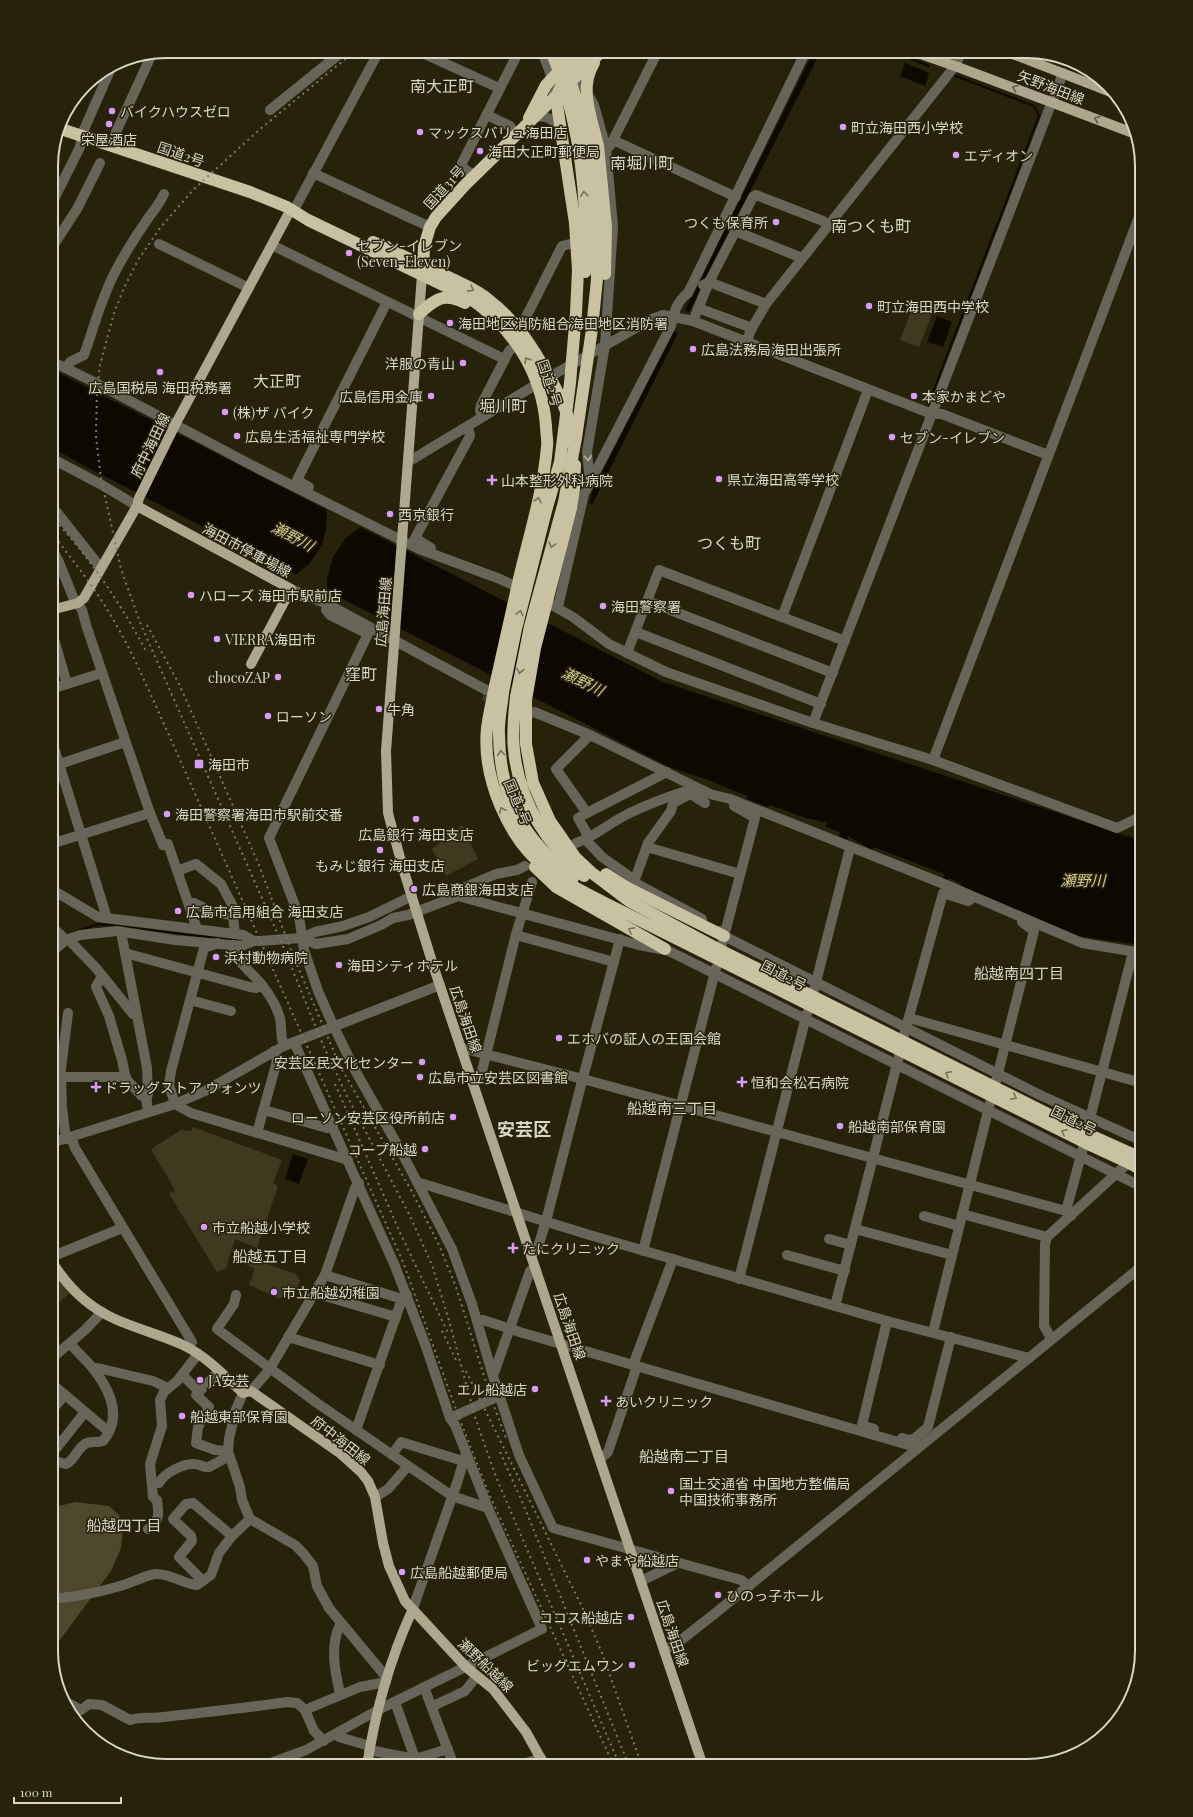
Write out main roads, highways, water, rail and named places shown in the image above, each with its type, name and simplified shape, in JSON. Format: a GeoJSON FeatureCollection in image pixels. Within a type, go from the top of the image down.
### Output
{"type":"FeatureCollection","features":[{"type":"Feature","properties":{"kind":"highway"},"geometry":{"type":"LineString","coordinates":[[554,58],[562,77],[576,135],[586,206],[587,233],[583,299],[570,382],[560,462],[516,629],[492,691],[499,734],[502,772],[509,796],[532,858],[542,875],[556,887],[665,949]]}},
{"type":"Feature","properties":{"kind":"highway","name":"国道31号"},"geometry":{"type":"LineString","coordinates":[[516,135],[528,119],[546,85],[566,58]]}},
{"type":"Feature","properties":{"kind":"highway"},"geometry":{"type":"LineString","coordinates":[[567,505],[592,329],[597,279],[595,189],[590,152],[570,58]]}},
{"type":"Feature","properties":{"kind":"highway"},"geometry":{"type":"LineString","coordinates":[[570,382],[578,270],[575,222],[556,98],[571,72],[584,58]]}},
{"type":"Feature","properties":{"kind":"highway","name":"国道31号"},"geometry":{"type":"LineString","coordinates":[[423,270],[424,247],[430,227],[440,212],[516,135],[596,58]]}},
{"type":"Feature","properties":{"kind":"highway"},"geometry":{"type":"LineString","coordinates":[[567,505],[587,412],[603,300],[606,227],[602,147],[586,93],[588,74],[598,58]]}},
{"type":"Feature","properties":{"kind":"highway","name":"国道2号"},"geometry":{"type":"LineString","coordinates":[[64,130],[82,134],[190,173],[239,188],[292,210],[308,220],[481,294],[519,328],[532,346],[562,398],[572,428],[575,466],[574,488],[567,505],[530,626],[521,698],[526,744],[533,783],[551,832],[576,839],[568,862],[606,893],[640,912],[721,943],[1092,1136],[1135,1156]]}},
{"type":"Feature","properties":{"kind":"highway","name":"国道2号"},"geometry":{"type":"LineString","coordinates":[[423,270],[477,303],[502,326],[517,344],[531,365],[544,406],[547,446],[541,486],[492,691]]}},
{"type":"Feature","properties":{"kind":"highway"},"geometry":{"type":"LineString","coordinates":[[419,315],[437,300],[454,298],[465,303],[488,320],[502,326]]}},
{"type":"Feature","properties":{"kind":"highway","name":"国道2号"},"geometry":{"type":"LineString","coordinates":[[532,858],[557,865],[605,903],[1079,1140],[1135,1156]]}},
{"type":"Feature","properties":{"kind":"main road","name":"矢野海田線"},"geometry":{"type":"LineString","coordinates":[[932,58],[1129,132]]}},
{"type":"Feature","properties":{"kind":"main road","name":"矢野海田線"},"geometry":{"type":"LineString","coordinates":[[1024,58],[1101,88]]}},
{"type":"Feature","properties":{"kind":"main road","name":"府中海田線"},"geometry":{"type":"LineString","coordinates":[[58,608],[78,603],[84,598],[138,502],[174,428],[292,210]]}},
{"type":"Feature","properties":{"kind":"main road","name":"広島海田線"},"geometry":{"type":"LineString","coordinates":[[423,270],[386,751],[388,813],[394,839],[416,904],[440,985],[701,1759]]}},
{"type":"Feature","properties":{"kind":"main road","name":"海田市停車場線"},"geometry":{"type":"LineString","coordinates":[[138,502],[291,589],[251,664]]}},
{"type":"Feature","properties":{"kind":"main road","name":"府中海田線"},"geometry":{"type":"LineString","coordinates":[[58,1271],[64,1280],[81,1297],[102,1312],[115,1319],[184,1346],[198,1354],[247,1392],[341,1454],[361,1472],[368,1480],[375,1497],[389,1566],[405,1601],[412,1611]]}},
{"type":"Feature","properties":{"kind":"main road","name":"瀬野船越線"},"geometry":{"type":"LineString","coordinates":[[412,1611],[466,1667],[493,1689],[513,1713],[541,1759]]}},
{"type":"Feature","properties":{"kind":"main road"},"geometry":{"type":"LineString","coordinates":[[368,1759],[378,1710],[387,1680],[412,1611]]}},
{"type":"Feature","properties":{"kind":"water"},"geometry":{"type":"Polygon","coordinates":[[[811,58],[817,58],[689,312],[685,310],[811,58]]]}},
{"type":"Feature","properties":{"kind":"water"},"geometry":{"type":"Polygon","coordinates":[[[905,63],[929,73],[925,86],[900,76],[905,63]]]}},
{"type":"Feature","properties":{"kind":"water"},"geometry":{"type":"Polygon","coordinates":[[[937,316],[952,322],[943,347],[927,342],[937,316]]]}},
{"type":"Feature","properties":{"kind":"water"},"geometry":{"type":"Polygon","coordinates":[[[674,331],[678,333],[592,505],[589,503],[593,490],[674,331]]]}},
{"type":"Feature","properties":{"kind":"water","name":"瀬野川"},"geometry":{"type":"Polygon","coordinates":[[[58,373],[663,682],[1135,839],[1135,944],[1078,936],[960,887],[961,883],[949,878],[947,881],[943,879],[944,874],[873,847],[872,850],[848,836],[847,840],[839,836],[840,832],[826,827],[827,822],[806,818],[770,805],[768,807],[747,799],[747,796],[703,778],[669,767],[58,451],[58,373]]]}},
{"type":"Feature","properties":{"kind":"water"},"geometry":{"type":"Polygon","coordinates":[[[293,1154],[308,1159],[299,1184],[285,1179],[293,1154]]]}},
{"type":"Feature","properties":{"kind":"waterway"},"geometry":{"type":"LineString","coordinates":[[909,58],[929,66]]}},
{"type":"Feature","properties":{"kind":"waterway"},"geometry":{"type":"LineString","coordinates":[[933,392],[1039,116],[1034,106],[953,75]]}},
{"type":"Feature","properties":{"kind":"waterway"},"geometry":{"type":"LineString","coordinates":[[74,932],[99,924],[235,940]]}},
{"type":"Feature","properties":{"kind":"tunnel"},"geometry":{"type":"LineString","coordinates":[[484,695],[533,718]]}},
{"type":"Feature","properties":{"kind":"railway"},"geometry":{"type":"LineString","coordinates":[[346,58],[259,130],[194,189],[160,228],[138,260],[124,288],[114,313],[100,365],[97,389],[96,437],[101,478],[121,569],[141,625],[280,939],[323,1045],[347,1096],[410,1216],[432,1265],[448,1317],[475,1417],[496,1477],[617,1759]]}},
{"type":"Feature","properties":{"kind":"railway"},"geometry":{"type":"LineString","coordinates":[[58,524],[103,580],[126,615],[146,651]]}},
{"type":"Feature","properties":{"kind":"railway"},"geometry":{"type":"LineString","coordinates":[[58,541],[86,578],[111,615],[152,697],[403,1262],[458,1415],[489,1494],[611,1759]]}},
{"type":"Feature","properties":{"kind":"railway"},"geometry":{"type":"LineString","coordinates":[[147,625],[179,684],[259,865],[292,953],[340,1066],[411,1190],[439,1245],[456,1287],[491,1398],[507,1441]]}},
{"type":"Feature","properties":{"kind":"railway"},"geometry":{"type":"LineString","coordinates":[[335,1084],[402,1237],[449,1335]]}},
{"type":"Feature","properties":{"kind":"railway"},"geometry":{"type":"LineString","coordinates":[[442,1331],[456,1360]]}},
{"type":"Feature","properties":{"kind":"railway"},"geometry":{"type":"LineString","coordinates":[[466,1371],[584,1611],[602,1653],[640,1759]]}},
{"type":"Feature","properties":{"kind":"railway"},"geometry":{"type":"LineString","coordinates":[[500,1452],[524,1506],[626,1759]]}},
{"type":"Feature","properties":{"kind":"place","name":"バイクハウスゼロ"},"geometry":{"type":"Point","coordinates":[112,111]}},
{"type":"Feature","properties":{"kind":"place","name":"栄屋酒店"},"geometry":{"type":"Point","coordinates":[109,124]}},
{"type":"Feature","properties":{"kind":"place","name":"町立海田西小学校"},"geometry":{"type":"Point","coordinates":[843,127]}},
{"type":"Feature","properties":{"kind":"place","name":"マックスバリュ海田店"},"geometry":{"type":"Point","coordinates":[420,132]}},
{"type":"Feature","properties":{"kind":"place","name":"海田大正町郵便局"},"geometry":{"type":"Point","coordinates":[480,151]}},
{"type":"Feature","properties":{"kind":"place","name":"エディオン"},"geometry":{"type":"Point","coordinates":[956,155]}},
{"type":"Feature","properties":{"kind":"place","name":"つくも保育所"},"geometry":{"type":"Point","coordinates":[776,222]}},
{"type":"Feature","properties":{"kind":"place","name":"セブン-イレブン (Seven-Eleven)"},"geometry":{"type":"Point","coordinates":[349,253]}},
{"type":"Feature","properties":{"kind":"place","name":"町立海田西中学校"},"geometry":{"type":"Point","coordinates":[869,306]}},
{"type":"Feature","properties":{"kind":"place","name":"海田地区消防組合海田地区消防署"},"geometry":{"type":"Point","coordinates":[450,323]}},
{"type":"Feature","properties":{"kind":"place","name":"広島法務局海田出張所"},"geometry":{"type":"Point","coordinates":[693,349]}},
{"type":"Feature","properties":{"kind":"place","name":"洋服の青山"},"geometry":{"type":"Point","coordinates":[463,363]}},
{"type":"Feature","properties":{"kind":"place","name":"広島国税局 海田税務署"},"geometry":{"type":"Point","coordinates":[160,372]}},
{"type":"Feature","properties":{"kind":"place","name":"広島信用金庫"},"geometry":{"type":"Point","coordinates":[431,396]}},
{"type":"Feature","properties":{"kind":"place","name":"本家かまどや"},"geometry":{"type":"Point","coordinates":[914,396]}},
{"type":"Feature","properties":{"kind":"place","name":"(株)ザ バイク"},"geometry":{"type":"Point","coordinates":[225,412]}},
{"type":"Feature","properties":{"kind":"place","name":"広島生活福祉専門学校"},"geometry":{"type":"Point","coordinates":[237,436]}},
{"type":"Feature","properties":{"kind":"place","name":"セブン-イレブン"},"geometry":{"type":"Point","coordinates":[892,437]}},
{"type":"Feature","properties":{"kind":"place","name":"県立海田高等学校"},"geometry":{"type":"Point","coordinates":[719,479]}},
{"type":"Feature","properties":{"kind":"place","name":"山本整形外科病院"},"geometry":{"type":"Point","coordinates":[492,480]}},
{"type":"Feature","properties":{"kind":"place","name":"西京銀行"},"geometry":{"type":"Point","coordinates":[390,514]}},
{"type":"Feature","properties":{"kind":"place","name":"ハローズ 海田市駅前店"},"geometry":{"type":"Point","coordinates":[191,595]}},
{"type":"Feature","properties":{"kind":"place","name":"海田警察署"},"geometry":{"type":"Point","coordinates":[603,606]}},
{"type":"Feature","properties":{"kind":"place","name":"VIERRA海田市"},"geometry":{"type":"Point","coordinates":[217,639]}},
{"type":"Feature","properties":{"kind":"place","name":"chocoZAP"},"geometry":{"type":"Point","coordinates":[278,677]}},
{"type":"Feature","properties":{"kind":"place","name":"牛角"},"geometry":{"type":"Point","coordinates":[379,709]}},
{"type":"Feature","properties":{"kind":"place","name":"ローソン"},"geometry":{"type":"Point","coordinates":[268,716]}},
{"type":"Feature","properties":{"kind":"place","name":"海田市"},"geometry":{"type":"Point","coordinates":[199,764]}},
{"type":"Feature","properties":{"kind":"place","name":"海田警察署海田市駅前交番"},"geometry":{"type":"Point","coordinates":[167,814]}},
{"type":"Feature","properties":{"kind":"place","name":"広島銀行 海田支店"},"geometry":{"type":"Point","coordinates":[416,819]}},
{"type":"Feature","properties":{"kind":"place","name":"もみじ銀行 海田支店"},"geometry":{"type":"Point","coordinates":[380,850]}},
{"type":"Feature","properties":{"kind":"place","name":"広島商銀海田支店"},"geometry":{"type":"Point","coordinates":[414,889]}},
{"type":"Feature","properties":{"kind":"place","name":"広島市信用組合 海田支店"},"geometry":{"type":"Point","coordinates":[178,911]}},
{"type":"Feature","properties":{"kind":"place","name":"浜村動物病院"},"geometry":{"type":"Point","coordinates":[216,957]}},
{"type":"Feature","properties":{"kind":"place","name":"海田シティホテル"},"geometry":{"type":"Point","coordinates":[339,965]}},
{"type":"Feature","properties":{"kind":"place","name":"エホバの証人の王国会館"},"geometry":{"type":"Point","coordinates":[559,1038]}},
{"type":"Feature","properties":{"kind":"place","name":"安芸区民文化センター"},"geometry":{"type":"Point","coordinates":[422,1062]}},
{"type":"Feature","properties":{"kind":"place","name":"広島市立安芸区図書館"},"geometry":{"type":"Point","coordinates":[420,1077]}},
{"type":"Feature","properties":{"kind":"place","name":"恒和会松石病院"},"geometry":{"type":"Point","coordinates":[742,1082]}},
{"type":"Feature","properties":{"kind":"place","name":"ドラッグストア ウォンツ"},"geometry":{"type":"Point","coordinates":[96,1087]}},
{"type":"Feature","properties":{"kind":"place","name":"ローソン安芸区役所前店"},"geometry":{"type":"Point","coordinates":[453,1117]}},
{"type":"Feature","properties":{"kind":"place","name":"船越南部保育園"},"geometry":{"type":"Point","coordinates":[840,1126]}},
{"type":"Feature","properties":{"kind":"place","name":"コープ船越"},"geometry":{"type":"Point","coordinates":[425,1149]}},
{"type":"Feature","properties":{"kind":"place","name":"市立船越小学校"},"geometry":{"type":"Point","coordinates":[204,1227]}},
{"type":"Feature","properties":{"kind":"place","name":"たにクリニック"},"geometry":{"type":"Point","coordinates":[513,1248]}},
{"type":"Feature","properties":{"kind":"place","name":"市立船越幼稚園"},"geometry":{"type":"Point","coordinates":[274,1292]}},
{"type":"Feature","properties":{"kind":"place","name":"JA安芸"},"geometry":{"type":"Point","coordinates":[200,1380]}},
{"type":"Feature","properties":{"kind":"place","name":"エル船越店"},"geometry":{"type":"Point","coordinates":[535,1389]}},
{"type":"Feature","properties":{"kind":"place","name":"あいクリニック"},"geometry":{"type":"Point","coordinates":[606,1401]}},
{"type":"Feature","properties":{"kind":"place","name":"船越東部保育園"},"geometry":{"type":"Point","coordinates":[182,1416]}},
{"type":"Feature","properties":{"kind":"place","name":"国土交通省 中国地方整備局 中国技術事務所"},"geometry":{"type":"Point","coordinates":[671,1491]}},
{"type":"Feature","properties":{"kind":"place","name":"やまや船越店"},"geometry":{"type":"Point","coordinates":[587,1560]}},
{"type":"Feature","properties":{"kind":"place","name":"広島船越郵便局"},"geometry":{"type":"Point","coordinates":[402,1572]}},
{"type":"Feature","properties":{"kind":"place","name":"ひのっ子ホール"},"geometry":{"type":"Point","coordinates":[718,1595]}},
{"type":"Feature","properties":{"kind":"place","name":"ココス船越店"},"geometry":{"type":"Point","coordinates":[631,1617]}},
{"type":"Feature","properties":{"kind":"place","name":"ビッグエムワン"},"geometry":{"type":"Point","coordinates":[632,1665]}},
{"type":"Feature","properties":{"kind":"district","name":"南大正町"},"geometry":{"type":"Point","coordinates":[442,85]}},
{"type":"Feature","properties":{"kind":"district","name":"南堀川町"},"geometry":{"type":"Point","coordinates":[642,162]}},
{"type":"Feature","properties":{"kind":"district","name":"南つくも町"},"geometry":{"type":"Point","coordinates":[871,225]}},
{"type":"Feature","properties":{"kind":"district","name":"大正町"},"geometry":{"type":"Point","coordinates":[277,380]}},
{"type":"Feature","properties":{"kind":"district","name":"堀川町"},"geometry":{"type":"Point","coordinates":[503,405]}},
{"type":"Feature","properties":{"kind":"district","name":"つくも町"},"geometry":{"type":"Point","coordinates":[729,542]}},
{"type":"Feature","properties":{"kind":"district","name":"窪町"},"geometry":{"type":"Point","coordinates":[361,673]}},
{"type":"Feature","properties":{"kind":"district","name":"船越南四丁目"},"geometry":{"type":"Point","coordinates":[1019,973]}},
{"type":"Feature","properties":{"kind":"district","name":"船越南三丁目"},"geometry":{"type":"Point","coordinates":[672,1108]}},
{"type":"Feature","properties":{"kind":"district","name":"安芸区"},"geometry":{"type":"Point","coordinates":[524,1129]}},
{"type":"Feature","properties":{"kind":"district","name":"船越五丁目"},"geometry":{"type":"Point","coordinates":[270,1256]}},
{"type":"Feature","properties":{"kind":"district","name":"船越南二丁目"},"geometry":{"type":"Point","coordinates":[684,1456]}},
{"type":"Feature","properties":{"kind":"district","name":"船越四丁目"},"geometry":{"type":"Point","coordinates":[124,1525]}}]}
